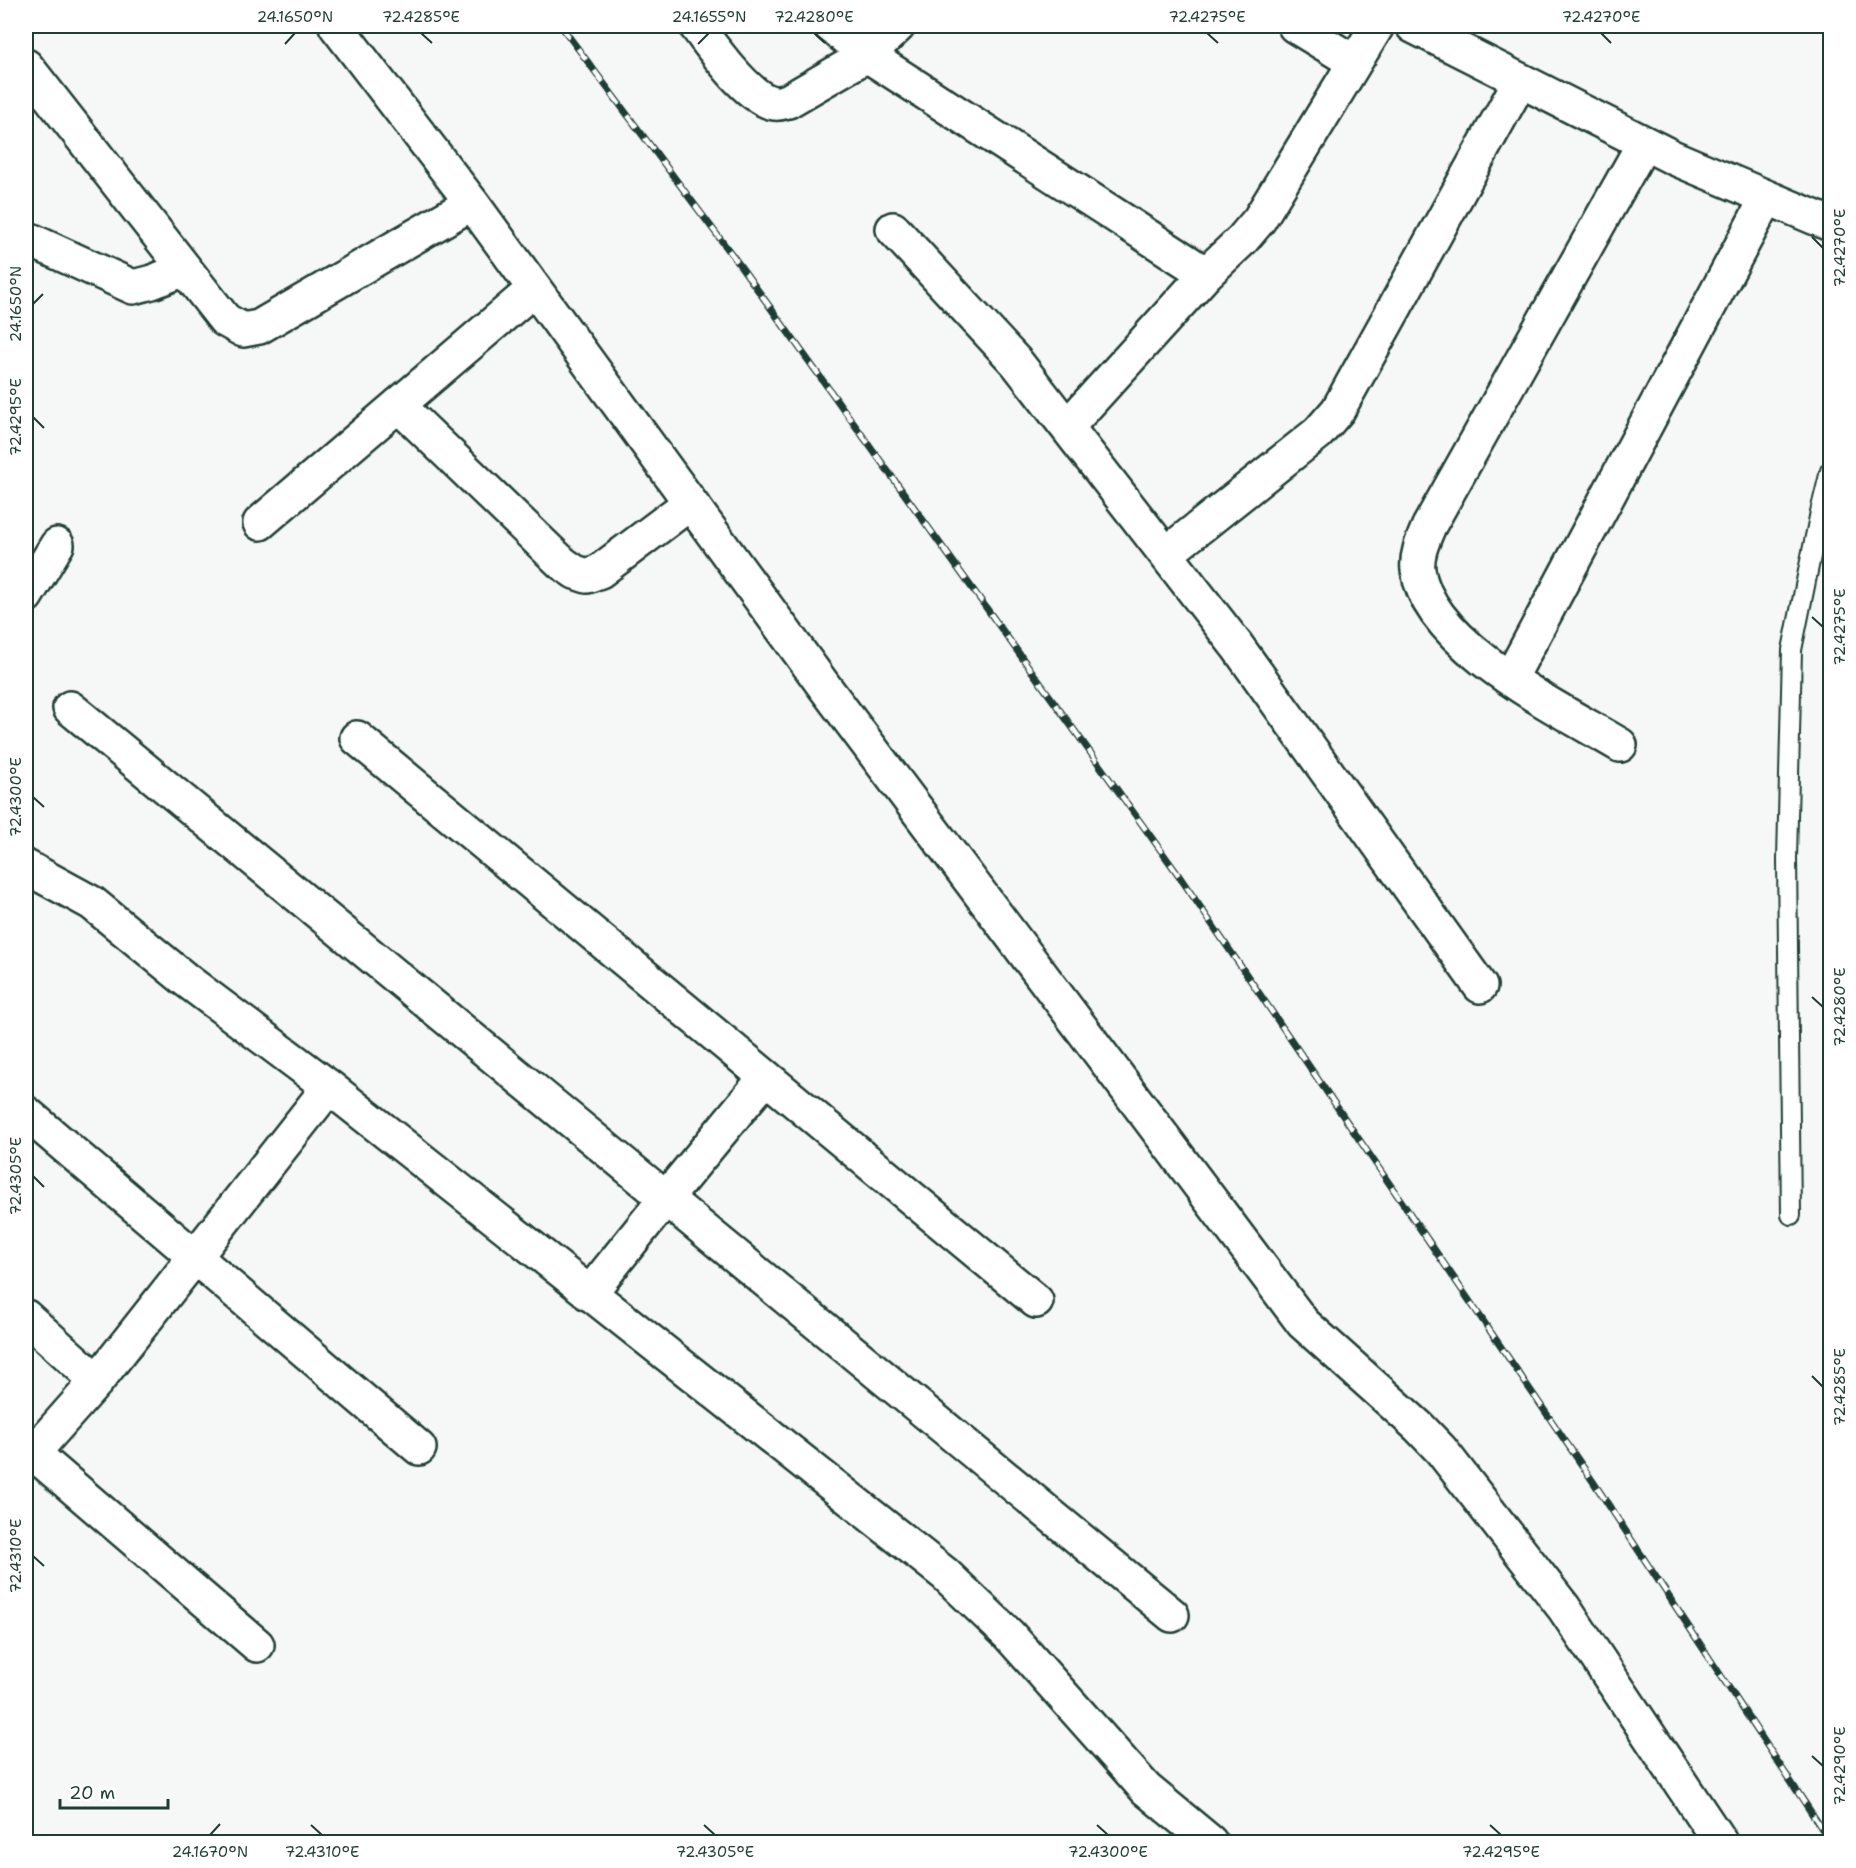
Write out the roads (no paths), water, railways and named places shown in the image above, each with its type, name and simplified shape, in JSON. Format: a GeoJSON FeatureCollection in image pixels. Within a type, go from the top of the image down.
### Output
{"type":"FeatureCollection","features":[{"type":"Feature","properties":{"kind":"street"},"geometry":{"type":"LineString","coordinates":[[336,26],[472,203],[824,686],[1304,1323],[1419,1426],[1441,1450],[1564,1608],[1720,1842]]}},
{"type":"Feature","properties":{"kind":"street"},"geometry":{"type":"LineString","coordinates":[[696,26],[730,70],[755,94],[774,103],[788,101],[867,56],[898,26]]}},
{"type":"Feature","properties":{"kind":"street"},"geometry":{"type":"LineString","coordinates":[[831,26],[867,56],[1206,274]]}},
{"type":"Feature","properties":{"kind":"street"},"geometry":{"type":"LineString","coordinates":[[1295,26],[1354,62]]}},
{"type":"Feature","properties":{"kind":"street"},"geometry":{"type":"LineString","coordinates":[[1066,427],[1206,274],[1242,240],[1259,220],[1377,26]]}},
{"type":"Feature","properties":{"kind":"street"},"geometry":{"type":"LineString","coordinates":[[1413,26],[1644,143],[1830,224]]}},
{"type":"Feature","properties":{"kind":"street"},"geometry":{"type":"LineString","coordinates":[[26,66],[225,320],[243,330],[259,327],[472,203]]}},
{"type":"Feature","properties":{"kind":"street"},"geometry":{"type":"LineString","coordinates":[[1166,554],[1318,433],[1338,410],[1520,81]]}},
{"type":"Feature","properties":{"kind":"street"},"geometry":{"type":"LineString","coordinates":[[1620,745],[1510,679],[1459,640],[1434,610],[1425,594],[1418,569],[1420,547],[1429,526],[1644,143]]}},
{"type":"Feature","properties":{"kind":"street"},"geometry":{"type":"LineString","coordinates":[[1510,679],[1767,198]]}},
{"type":"Feature","properties":{"kind":"street"},"geometry":{"type":"LineString","coordinates":[[893,229],[1017,363],[1238,646],[1480,986]]}},
{"type":"Feature","properties":{"kind":"street"},"geometry":{"type":"LineString","coordinates":[[26,238],[133,287],[185,269]]}},
{"type":"Feature","properties":{"kind":"street"},"geometry":{"type":"LineString","coordinates":[[260,523],[534,289]]}},
{"type":"Feature","properties":{"kind":"street"},"geometry":{"type":"LineString","coordinates":[[398,405],[562,563],[575,572],[587,576],[600,571],[690,502]]}},
{"type":"Feature","properties":{"kind":"street"},"geometry":{"type":"LineString","coordinates":[[26,596],[57,545]]}},
{"type":"Feature","properties":{"kind":"street"},"geometry":{"type":"LineString","coordinates":[[70,708],[1172,1615]]}},
{"type":"Feature","properties":{"kind":"street"},"geometry":{"type":"LineString","coordinates":[[357,738],[1036,1301]]}},
{"type":"Feature","properties":{"kind":"street"},"geometry":{"type":"LineString","coordinates":[[26,867],[92,903],[186,980],[329,1087],[945,1574],[1009,1635],[1146,1789],[1210,1842]]}},
{"type":"Feature","properties":{"kind":"street"},"geometry":{"type":"LineString","coordinates":[[589,1294],[766,1077]]}},
{"type":"Feature","properties":{"kind":"street"},"geometry":{"type":"LineString","coordinates":[[257,1645],[29,1457],[97,1382],[329,1087]]}},
{"type":"Feature","properties":{"kind":"street"},"geometry":{"type":"LineString","coordinates":[[26,1113],[419,1448]]}},
{"type":"Feature","properties":{"kind":"street"},"geometry":{"type":"LineString","coordinates":[[26,1317],[97,1382]]}},
{"type":"Feature","properties":{"kind":"lane"},"geometry":{"type":"LineString","coordinates":[[1791,1215],[1786,859],[1792,650],[1830,471]]}},
{"type":"Feature","properties":{"kind":"railway"},"geometry":{"type":"LineString","coordinates":[[561,26],[739,264],[1177,873],[1594,1483],[1830,1841]]}}]}
